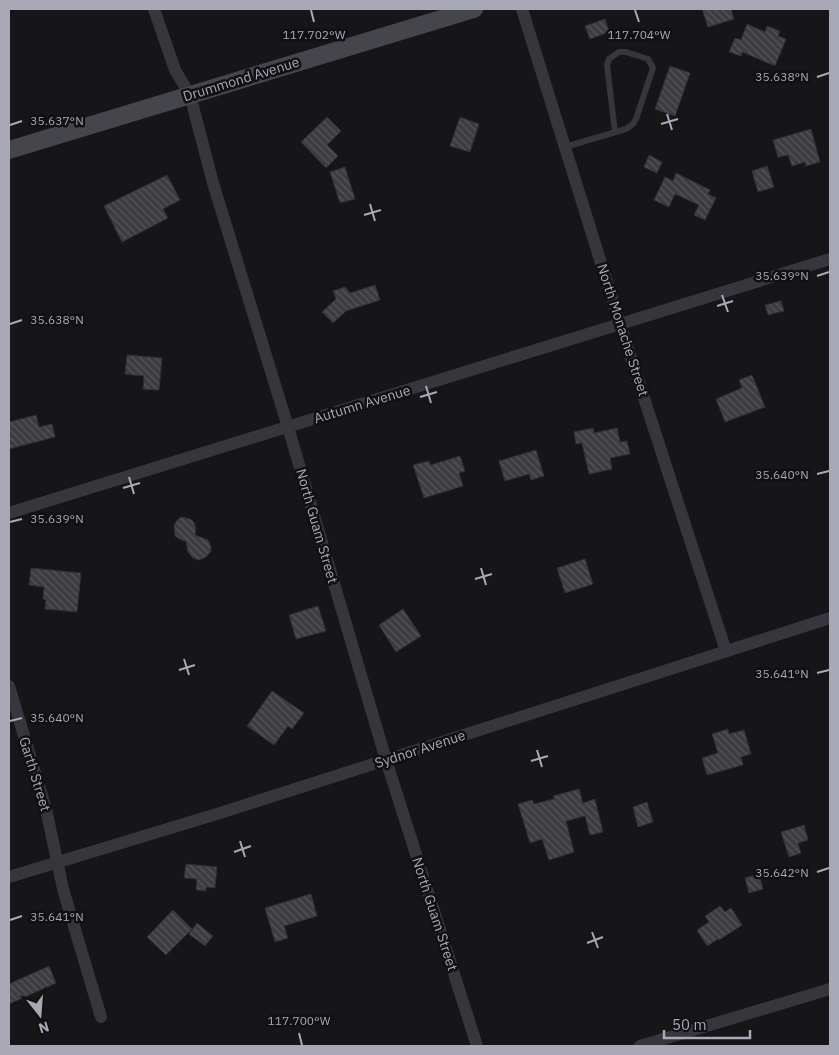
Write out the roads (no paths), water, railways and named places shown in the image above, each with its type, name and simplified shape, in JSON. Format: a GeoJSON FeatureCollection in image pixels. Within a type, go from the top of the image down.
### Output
{"type":"FeatureCollection","features":[{"type":"Feature","properties":{"kind":"street","name":"North Guam Street"},"geometry":{"type":"LineString","coordinates":[[154,9],[176,70],[190,95],[212,183],[288,427],[386,760],[477,1046]]}},
{"type":"Feature","properties":{"kind":"street","name":"Drummond Avenue"},"geometry":{"type":"LineString","coordinates":[[9,150],[474,9]]}},
{"type":"Feature","properties":{"kind":"street","name":"North Monache Street"},"geometry":{"type":"LineString","coordinates":[[522,9],[620,324],[726,651]]}},
{"type":"Feature","properties":{"kind":"street","name":"Autumn Avenue"},"geometry":{"type":"LineString","coordinates":[[9,513],[830,259]]}},
{"type":"Feature","properties":{"kind":"street","name":"Sydnor Avenue"},"geometry":{"type":"LineString","coordinates":[[9,877],[386,760],[830,618]]}},
{"type":"Feature","properties":{"kind":"street","name":"Garth Street"},"geometry":{"type":"LineString","coordinates":[[9,686],[46,809],[63,889],[101,1017]]}},
{"type":"Feature","properties":{"kind":"street"},"geometry":{"type":"LineString","coordinates":[[640,1046],[830,989]]}},
{"type":"Feature","properties":{"kind":"lane"},"geometry":{"type":"LineString","coordinates":[[565,147],[626,129],[633,124],[654,68],[648,59],[626,52],[612,55],[607,65],[615,132]]}}]}
